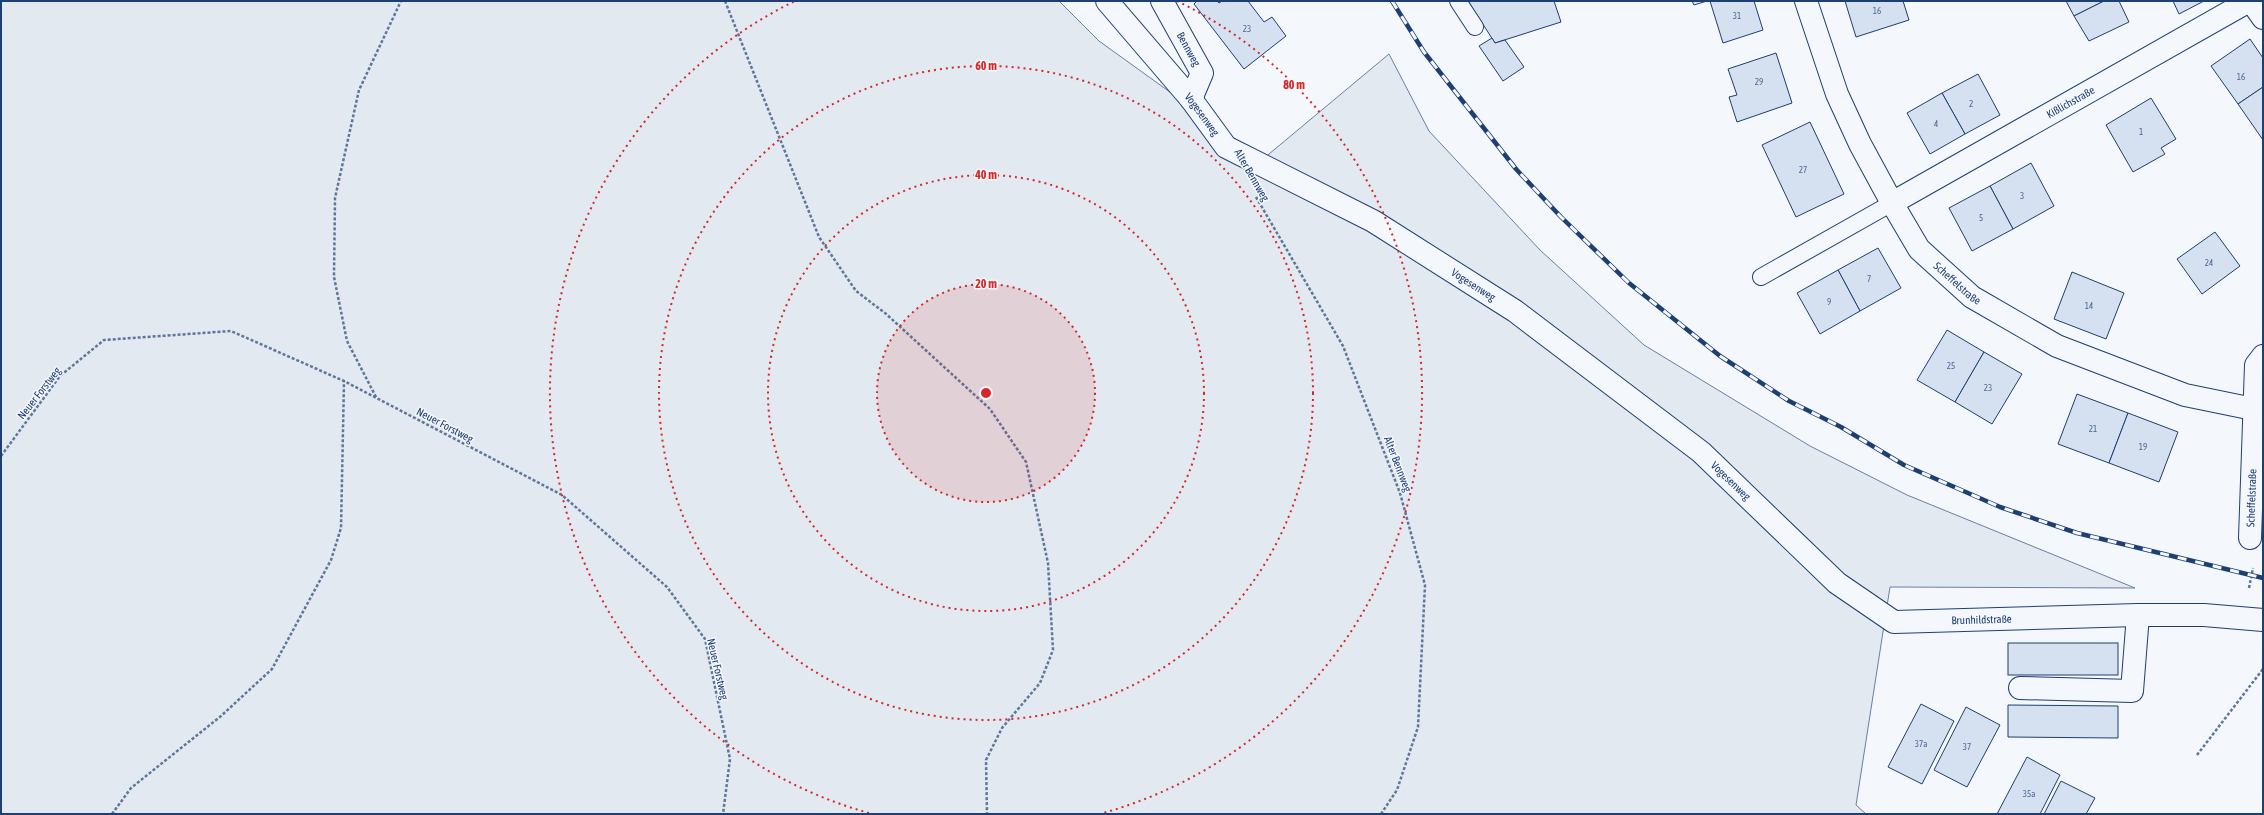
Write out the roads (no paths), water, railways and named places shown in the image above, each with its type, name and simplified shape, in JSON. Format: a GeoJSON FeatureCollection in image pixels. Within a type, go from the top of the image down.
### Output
{"type":"FeatureCollection","features":[{"type":"Feature","properties":{"kind":"street","name":"Vogesenweg"},"geometry":{"type":"LineString","coordinates":[[1107,1],[1191,99],[1226,147],[1373,221],[1515,312],[1701,452],[1837,583]]}},
{"type":"Feature","properties":{"kind":"street","name":"Bennweg"},"geometry":{"type":"LineString","coordinates":[[1162,1],[1202,73],[1191,99]]}},
{"type":"Feature","properties":{"kind":"street","name":"Scheffelstraße"},"geometry":{"type":"LineString","coordinates":[[1806,1],[1838,94],[1860,144],[1892,203],[1919,249],[1972,297],[2056,346],[2185,395],[2258,410],[2250,538]]}},
{"type":"Feature","properties":{"kind":"street","name":"Kißlichstraße"},"geometry":{"type":"LineString","coordinates":[[1892,203],[2250,1]]}},
{"type":"Feature","properties":{"kind":"street"},"geometry":{"type":"LineString","coordinates":[[2250,1],[2263,18]]}},
{"type":"Feature","properties":{"kind":"street"},"geometry":{"type":"LineString","coordinates":[[2258,410],[2256,365],[2263,356]]}},
{"type":"Feature","properties":{"kind":"street","name":"Brunhildstraße"},"geometry":{"type":"LineString","coordinates":[[1837,583],[1894,622],[2138,615],[2254,619]]}},
{"type":"Feature","properties":{"kind":"street"},"geometry":{"type":"LineString","coordinates":[[2020,688],[2132,691],[2138,615]]}},
{"type":"Feature","properties":{"kind":"lane"},"geometry":{"type":"LineString","coordinates":[[1458,1],[1474,27]]}},
{"type":"Feature","properties":{"kind":"lane"},"geometry":{"type":"LineString","coordinates":[[1761,277],[1892,203]]}},
{"type":"Feature","properties":{"kind":"railway"},"geometry":{"type":"LineString","coordinates":[[1392,1],[1424,52],[1516,169],[1561,217],[1629,283],[1720,356],[1789,401],[1841,427],[1904,465],[2000,507],[2077,533],[2263,578]]}}]}
